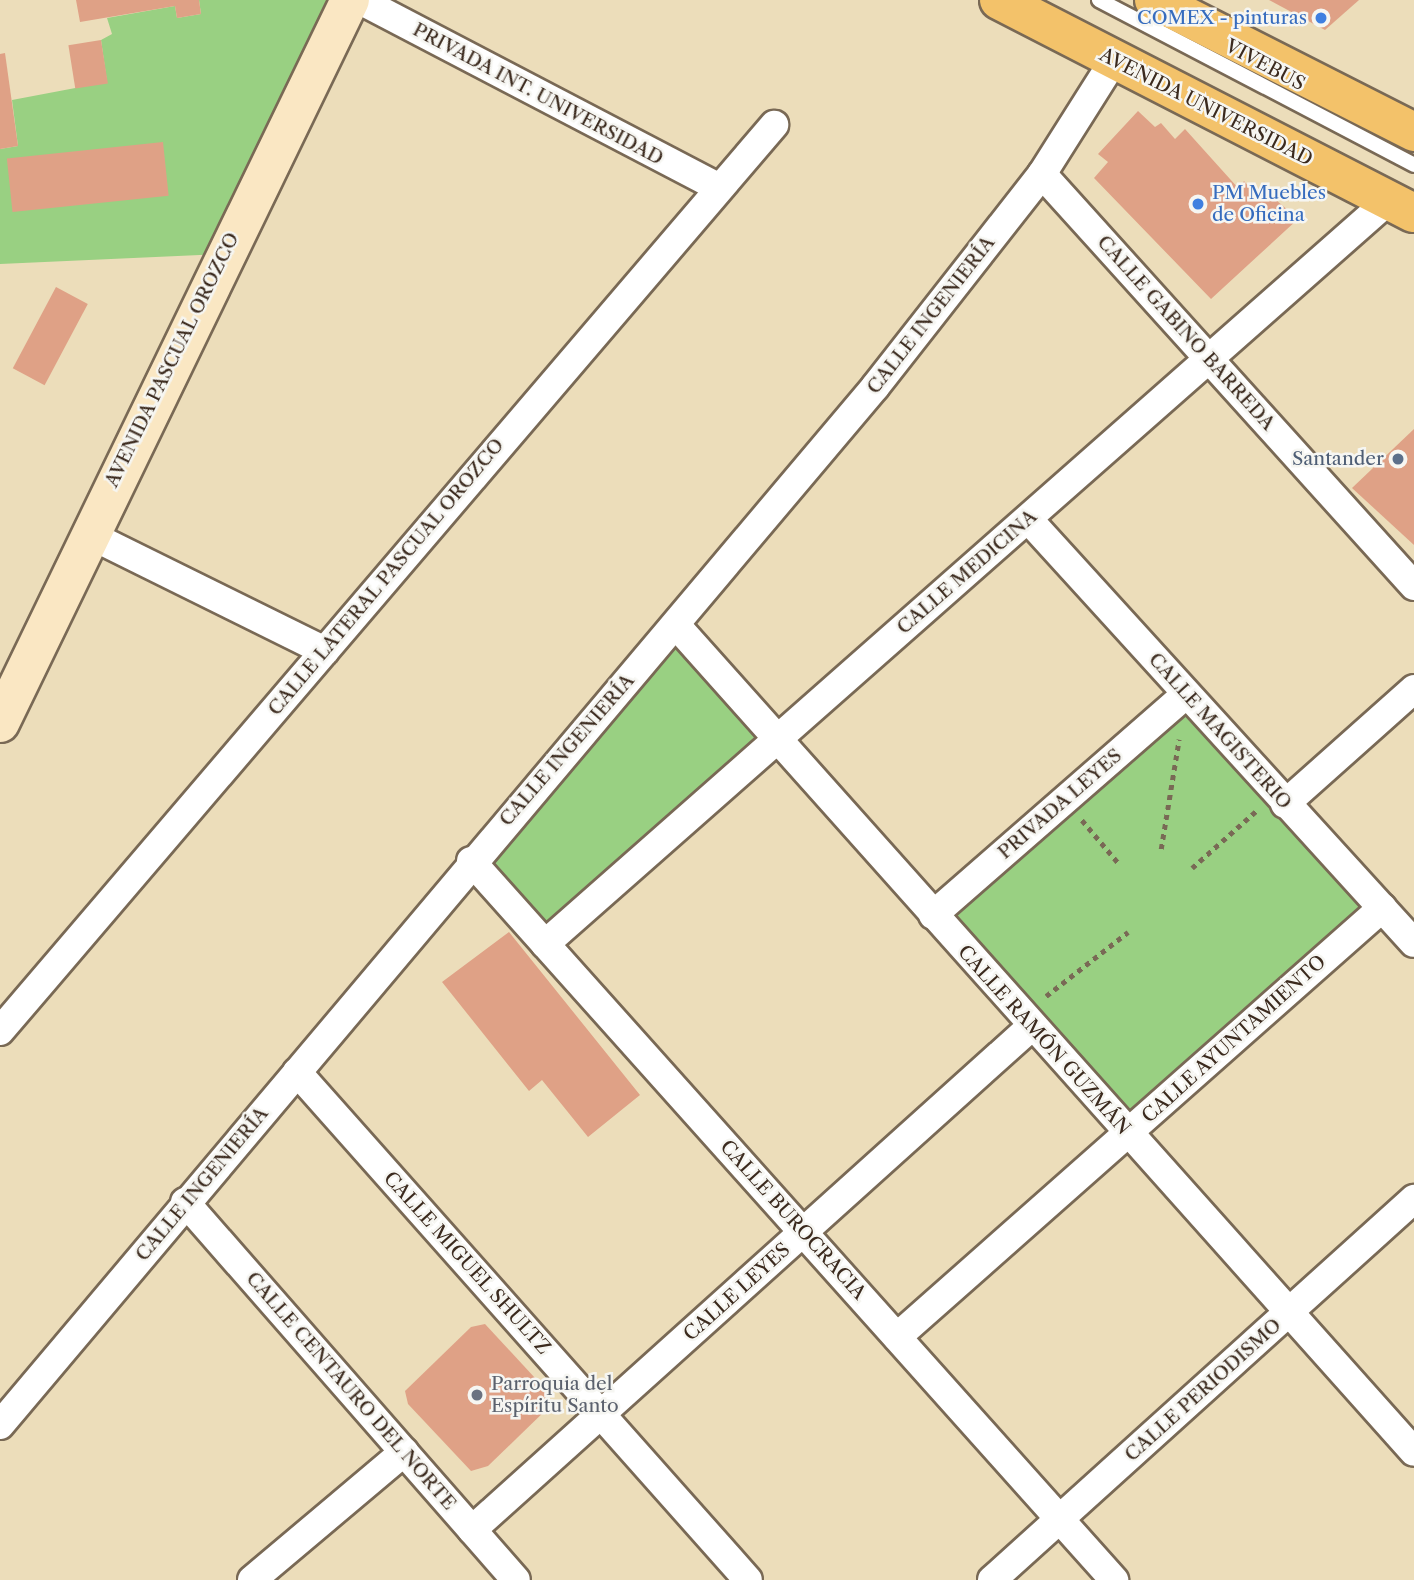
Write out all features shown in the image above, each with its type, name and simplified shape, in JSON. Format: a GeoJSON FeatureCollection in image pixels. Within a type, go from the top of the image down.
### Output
{"type":"FeatureCollection","features":[{"type":"Feature","properties":{"kind":"main road","name":"AVENIDA PASCUAL OROZCO"},"geometry":{"type":"LineString","coordinates":[[0,723],[88,534],[350,0]]}},
{"type":"Feature","properties":{"kind":"main road","name":"AVENIDA UNIVERSIDAD"},"geometry":{"type":"LineString","coordinates":[[999,0],[1402,207]]}},
{"type":"Feature","properties":{"kind":"main road"},"geometry":{"type":"LineString","coordinates":[[1154,0],[1414,132]]}},
{"type":"Feature","properties":{"kind":"street","name":"PRIVADA INT. UNIVERSIDAD"},"geometry":{"type":"LineString","coordinates":[[360,0],[717,187]]}},
{"type":"Feature","properties":{"kind":"street","name":"CALLE INGENIERÍA"},"geometry":{"type":"LineString","coordinates":[[0,1425],[471,861],[676,625],[1042,174],[1114,60]]}},
{"type":"Feature","properties":{"kind":"street","name":"CALLE LATERAL PASCUAL OROZCO"},"geometry":{"type":"LineString","coordinates":[[0,1031],[717,187],[774,125]]}},
{"type":"Feature","properties":{"kind":"street","name":"CALLE GABINO BARREDA"},"geometry":{"type":"LineString","coordinates":[[1042,174],[1414,586]]}},
{"type":"Feature","properties":{"kind":"street","name":"CALLE MEDICINA"},"geometry":{"type":"LineString","coordinates":[[545,944],[1209,359],[1402,207]]}},
{"type":"Feature","properties":{"kind":"street","name":"CALLE MAGISTERIO"},"geometry":{"type":"LineString","coordinates":[[1028,519],[1414,943]]}},
{"type":"Feature","properties":{"kind":"street"},"geometry":{"type":"LineString","coordinates":[[88,534],[325,651]]}},
{"type":"Feature","properties":{"kind":"street","name":"CALLE RAMÓN GUZMÁN"},"geometry":{"type":"LineString","coordinates":[[676,625],[1414,1452]]}},
{"type":"Feature","properties":{"kind":"street"},"geometry":{"type":"LineString","coordinates":[[1280,798],[1414,689]]}},
{"type":"Feature","properties":{"kind":"street","name":"PRIVADA LEYES"},"geometry":{"type":"LineString","coordinates":[[933,915],[1186,694]]}},
{"type":"Feature","properties":{"kind":"street","name":"CALLE BUROCRACIA"},"geometry":{"type":"LineString","coordinates":[[471,861],[1114,1580]]}},
{"type":"Feature","properties":{"kind":"street","name":"CALLE AYUNTAMIENTO"},"geometry":{"type":"LineString","coordinates":[[897,1337],[1382,908]]}},
{"type":"Feature","properties":{"kind":"street","name":"CALLE LEYES"},"geometry":{"type":"LineString","coordinates":[[472,1530],[803,1232],[1027,1020]]}},
{"type":"Feature","properties":{"kind":"street","name":"CALLE MIGUEL SHULTZ"},"geometry":{"type":"LineString","coordinates":[[297,1072],[748,1580]]}},
{"type":"Feature","properties":{"kind":"street","name":"CALLE PERIODISMO"},"geometry":{"type":"LineString","coordinates":[[992,1580],[1414,1199]]}},
{"type":"Feature","properties":{"kind":"street","name":"CALLE CENTAURO DEL NORTE"},"geometry":{"type":"LineString","coordinates":[[186,1202],[516,1580]]}},
{"type":"Feature","properties":{"kind":"street"},"geometry":{"type":"LineString","coordinates":[[252,1580],[404,1452]]}},
{"type":"Feature","properties":{"kind":"lane","name":"VIVEBUS"},"geometry":{"type":"LineString","coordinates":[[1099,0],[1414,165]]}},
{"type":"Feature","properties":{"kind":"path"},"geometry":{"type":"LineString","coordinates":[[1161,849],[1186,694]]}},
{"type":"Feature","properties":{"kind":"path"},"geometry":{"type":"LineString","coordinates":[[1192,868],[1280,798]]}},
{"type":"Feature","properties":{"kind":"path"},"geometry":{"type":"LineString","coordinates":[[1065,800],[1120,865]]}},
{"type":"Feature","properties":{"kind":"path"},"geometry":{"type":"LineString","coordinates":[[1027,1020],[1128,932]]}},
{"type":"Feature","properties":{"kind":"green space"},"geometry":{"type":"Polygon","coordinates":[[[199,0],[350,0],[222,254],[0,264],[0,149],[18,146],[12,100],[107,82],[101,40],[112,34],[107,18],[175,6],[177,18],[201,14],[199,0]]]}},
{"type":"Feature","properties":{"kind":"green space"},"geometry":{"type":"Polygon","coordinates":[[[676,625],[778,740],[545,944],[471,861],[676,625]]]}},
{"type":"Feature","properties":{"kind":"green space"},"geometry":{"type":"Polygon","coordinates":[[[1186,694],[1380,910],[1130,1134],[936,919],[1186,694]]]}},
{"type":"Feature","properties":{"kind":"building"},"geometry":{"type":"Polygon","coordinates":[[[76,0],[199,0],[201,14],[177,18],[175,6],[80,22],[76,0]]]}},
{"type":"Feature","properties":{"kind":"building","name":"COMEX - pinturas"},"geometry":{"type":"Polygon","coordinates":[[[1269,0],[1359,0],[1325,30],[1269,0]]]}},
{"type":"Feature","properties":{"kind":"building"},"geometry":{"type":"Polygon","coordinates":[[[101,40],[108,83],[75,89],[68,45],[101,40]]]}},
{"type":"Feature","properties":{"kind":"building"},"geometry":{"type":"Polygon","coordinates":[[[5,53],[18,146],[0,149],[0,54],[5,53]]]}},
{"type":"Feature","properties":{"kind":"building","name":"PM Muebles de Oficina"},"geometry":{"type":"Polygon","coordinates":[[[1138,111],[1155,127],[1161,123],[1175,139],[1185,129],[1239,189],[1244,181],[1260,200],[1269,194],[1298,219],[1211,299],[1094,178],[1108,162],[1098,154],[1138,111]]]}},
{"type":"Feature","properties":{"kind":"building"},"geometry":{"type":"Polygon","coordinates":[[[163,142],[169,196],[13,212],[7,158],[163,142]]]}},
{"type":"Feature","properties":{"kind":"building"},"geometry":{"type":"Polygon","coordinates":[[[56,287],[88,304],[45,385],[13,368],[56,287]]]}},
{"type":"Feature","properties":{"kind":"building","name":"Santander"},"geometry":{"type":"Polygon","coordinates":[[[1414,429],[1414,545],[1352,488],[1414,429]]]}},
{"type":"Feature","properties":{"kind":"building"},"geometry":{"type":"Polygon","coordinates":[[[509,932],[640,1095],[588,1137],[542,1080],[529,1091],[442,982],[509,932]]]}},
{"type":"Feature","properties":{"kind":"building","name":"Parroquia del Espíritu Santo"},"geometry":{"type":"Polygon","coordinates":[[[485,1324],[547,1391],[549,1407],[488,1466],[471,1471],[408,1404],[405,1391],[471,1327],[485,1324]]]}},
{"type":"Feature","properties":{"kind":"place","name":"COMEX - pinturas"},"geometry":{"type":"Point","coordinates":[1321,18]}},
{"type":"Feature","properties":{"kind":"place","name":"PM Muebles de Oficina"},"geometry":{"type":"Point","coordinates":[1198,204]}},
{"type":"Feature","properties":{"kind":"place","name":"Santander"},"geometry":{"type":"Point","coordinates":[1398,459]}},
{"type":"Feature","properties":{"kind":"place","name":"Parroquia del Espíritu Santo"},"geometry":{"type":"Point","coordinates":[477,1395]}}]}
